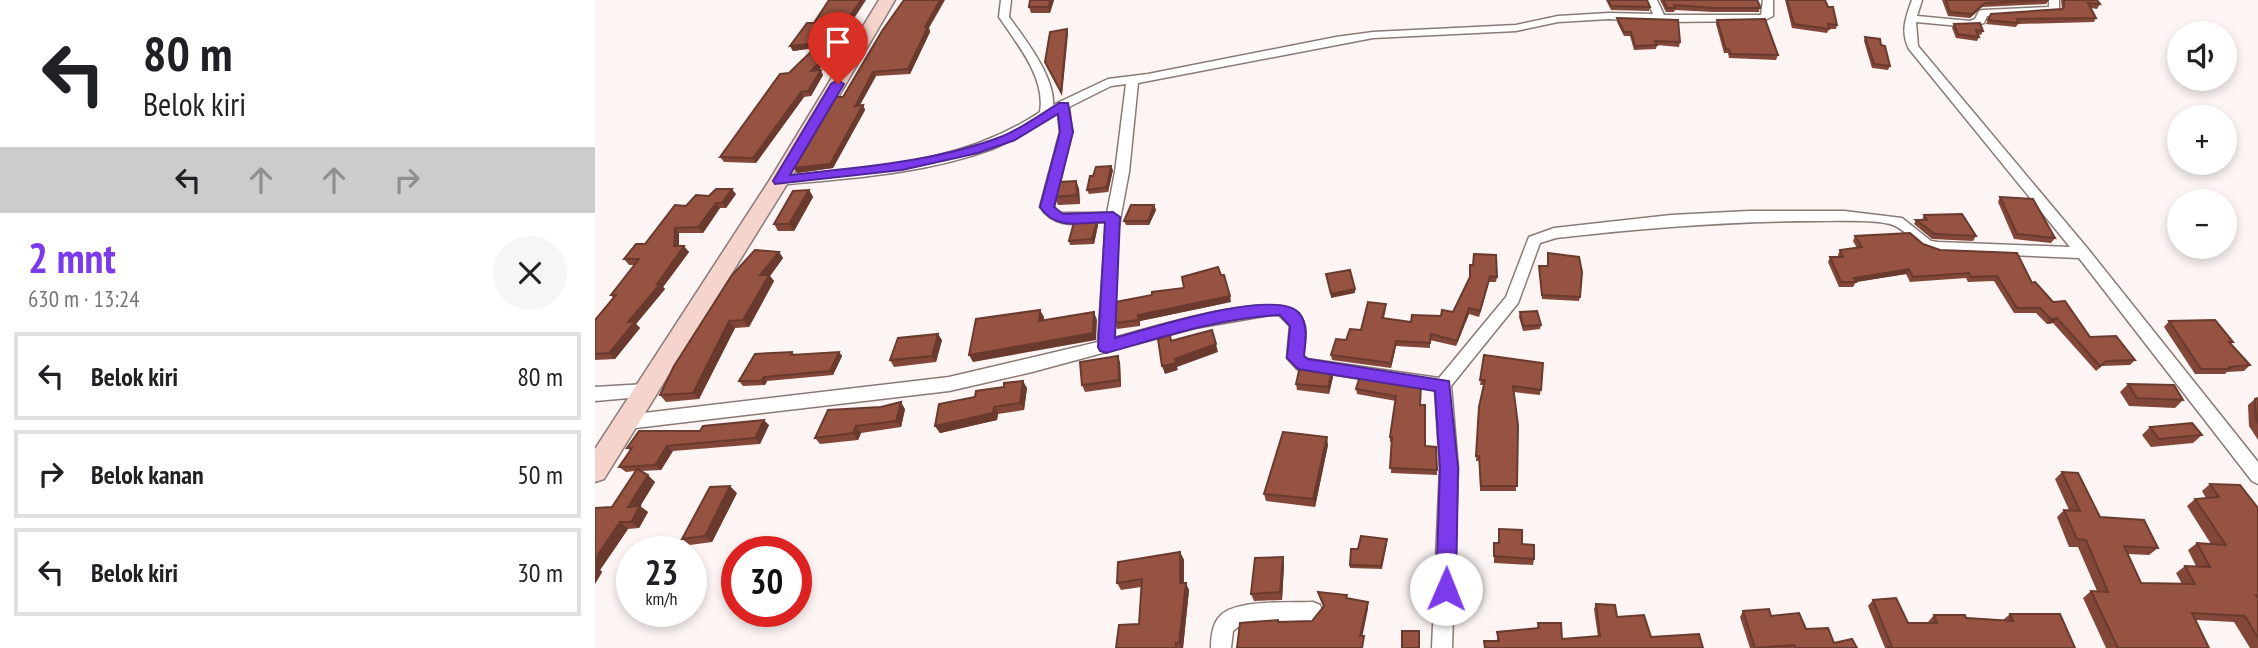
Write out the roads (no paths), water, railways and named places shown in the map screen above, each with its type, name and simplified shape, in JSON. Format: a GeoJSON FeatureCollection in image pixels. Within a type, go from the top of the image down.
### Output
{"type":"FeatureCollection","features":[{"type":"Feature","properties":{"kind":"main road"},"geometry":{"type":"LineString","coordinates":[[595,471],[779,181],[887,0]]}},
{"type":"Feature","properties":{"kind":"street"},"geometry":{"type":"LineString","coordinates":[[1006,0],[1004,17],[1029,53],[1041,79],[1048,101],[1046,114]]}},
{"type":"Feature","properties":{"kind":"street"},"geometry":{"type":"LineString","coordinates":[[1653,0],[1661,19]]}},
{"type":"Feature","properties":{"kind":"street"},"geometry":{"type":"LineString","coordinates":[[779,181],[902,166],[978,149],[1011,137],[1046,114],[1108,83],[1291,48],[1373,35],[1493,30],[1558,19],[1763,18],[1768,16],[1768,0]]}},
{"type":"Feature","properties":{"kind":"street"},"geometry":{"type":"LineString","coordinates":[[1917,0],[1909,18],[1908,33],[1913,47],[2083,253],[2258,476]]}},
{"type":"Feature","properties":{"kind":"street"},"geometry":{"type":"LineString","coordinates":[[1909,18],[1970,24],[1980,21],[1983,13],[2055,9],[2054,0]]}},
{"type":"Feature","properties":{"kind":"street"},"geometry":{"type":"LineString","coordinates":[[1106,347],[1113,217],[1122,172],[1132,80]]}},
{"type":"Feature","properties":{"kind":"street"},"geometry":{"type":"LineString","coordinates":[[1063,106],[1066,132],[1047,207],[1054,216],[1062,219],[1113,217]]}},
{"type":"Feature","properties":{"kind":"street"},"geometry":{"type":"LineString","coordinates":[[1442,648],[1449,468],[1443,385],[1513,299],[1530,247],[1534,240],[1542,235],[1671,220],[1749,216],[1844,216],[1897,221],[1927,246],[2083,253]]}},
{"type":"Feature","properties":{"kind":"street"},"geometry":{"type":"LineString","coordinates":[[627,422],[938,386],[1106,347],[1195,322],[1254,311],[1283,310],[1293,317],[1298,326],[1295,358],[1303,365],[1443,385]]}},
{"type":"Feature","properties":{"kind":"street"},"geometry":{"type":"LineString","coordinates":[[595,394],[646,391]]}},
{"type":"Feature","properties":{"kind":"street"},"geometry":{"type":"LineString","coordinates":[[1221,648],[1223,631],[1228,622],[1242,617],[1313,611]]}}]}
